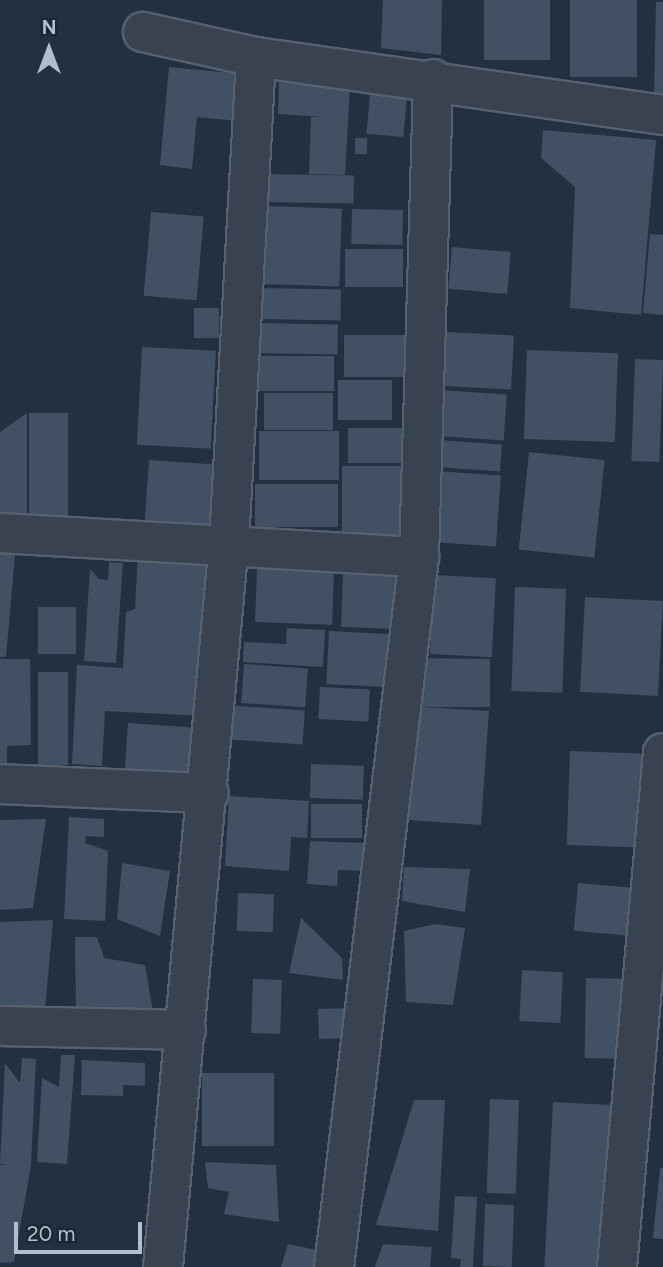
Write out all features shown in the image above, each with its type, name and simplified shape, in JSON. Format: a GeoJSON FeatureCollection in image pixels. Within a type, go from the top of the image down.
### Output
{"type":"FeatureCollection","features":[{"type":"Feature","properties":{"kind":"street"},"geometry":{"type":"LineString","coordinates":[[143,32],[256,57],[433,79],[663,115]]}},
{"type":"Feature","properties":{"kind":"street"},"geometry":{"type":"LineString","coordinates":[[163,1267],[209,793],[229,542],[256,57]]}},
{"type":"Feature","properties":{"kind":"street"},"geometry":{"type":"LineString","coordinates":[[334,1267],[419,557],[433,79]]}},
{"type":"Feature","properties":{"kind":"street"},"geometry":{"type":"LineString","coordinates":[[0,533],[229,542],[419,557]]}},
{"type":"Feature","properties":{"kind":"street"},"geometry":{"type":"LineString","coordinates":[[617,1267],[663,753]]}},
{"type":"Feature","properties":{"kind":"street"},"geometry":{"type":"LineString","coordinates":[[0,785],[209,793]]}},
{"type":"Feature","properties":{"kind":"street"},"geometry":{"type":"LineString","coordinates":[[0,1026],[186,1030]]}},
{"type":"Feature","properties":{"kind":"building"},"geometry":{"type":"Polygon","coordinates":[[[383,0],[442,0],[441,55],[381,48],[383,0]]]}},
{"type":"Feature","properties":{"kind":"building"},"geometry":{"type":"Polygon","coordinates":[[[484,0],[550,0],[550,60],[484,60],[484,0]]]}},
{"type":"Feature","properties":{"kind":"building"},"geometry":{"type":"Polygon","coordinates":[[[570,0],[637,0],[637,77],[570,77],[570,0]]]}},
{"type":"Feature","properties":{"kind":"building"},"geometry":{"type":"Polygon","coordinates":[[[656,2],[663,2],[663,93],[654,93],[656,2]]]}},
{"type":"Feature","properties":{"kind":"building"},"geometry":{"type":"Polygon","coordinates":[[[169,67],[242,74],[238,121],[197,117],[192,169],[160,165],[169,67]]]}},
{"type":"Feature","properties":{"kind":"building"},"geometry":{"type":"Polygon","coordinates":[[[279,82],[350,86],[345,175],[309,174],[311,117],[323,117],[278,114],[279,82]]]}},
{"type":"Feature","properties":{"kind":"building"},"geometry":{"type":"Polygon","coordinates":[[[370,94],[407,97],[403,137],[367,134],[370,94]]]}},
{"type":"Feature","properties":{"kind":"building"},"geometry":{"type":"Polygon","coordinates":[[[543,130],[656,140],[641,315],[570,308],[575,187],[541,158],[543,130]]]}},
{"type":"Feature","properties":{"kind":"building"},"geometry":{"type":"Polygon","coordinates":[[[355,138],[367,138],[367,154],[355,154],[355,138]]]}},
{"type":"Feature","properties":{"kind":"building"},"geometry":{"type":"Polygon","coordinates":[[[263,174],[354,176],[353,204],[263,202],[263,174]]]}},
{"type":"Feature","properties":{"kind":"building"},"geometry":{"type":"Polygon","coordinates":[[[266,206],[342,209],[339,287],[263,284],[266,206]]]}},
{"type":"Feature","properties":{"kind":"building"},"geometry":{"type":"Polygon","coordinates":[[[352,209],[403,210],[402,245],[351,244],[352,209]]]}},
{"type":"Feature","properties":{"kind":"building"},"geometry":{"type":"Polygon","coordinates":[[[151,212],[204,217],[196,300],[144,296],[151,212]]]}},
{"type":"Feature","properties":{"kind":"building"},"geometry":{"type":"Polygon","coordinates":[[[650,234],[663,235],[663,315],[643,313],[650,234]]]}},
{"type":"Feature","properties":{"kind":"building"},"geometry":{"type":"Polygon","coordinates":[[[452,247],[511,252],[507,294],[448,289],[452,247]]]}},
{"type":"Feature","properties":{"kind":"building"},"geometry":{"type":"Polygon","coordinates":[[[345,249],[403,249],[403,287],[345,287],[345,249]]]}},
{"type":"Feature","properties":{"kind":"building"},"geometry":{"type":"Polygon","coordinates":[[[259,288],[341,289],[340,320],[258,319],[259,288]]]}},
{"type":"Feature","properties":{"kind":"building"},"geometry":{"type":"Polygon","coordinates":[[[194,308],[219,308],[219,338],[194,338],[194,308]]]}},
{"type":"Feature","properties":{"kind":"building"},"geometry":{"type":"Polygon","coordinates":[[[255,323],[338,324],[337,354],[254,353],[255,323]]]}},
{"type":"Feature","properties":{"kind":"building"},"geometry":{"type":"Polygon","coordinates":[[[446,332],[514,336],[511,389],[443,386],[446,332]]]}},
{"type":"Feature","properties":{"kind":"building"},"geometry":{"type":"Polygon","coordinates":[[[344,335],[405,335],[405,377],[344,377],[344,335]]]}},
{"type":"Feature","properties":{"kind":"building"},"geometry":{"type":"Polygon","coordinates":[[[142,347],[216,351],[211,449],[137,445],[142,347]]]}},
{"type":"Feature","properties":{"kind":"building"},"geometry":{"type":"Polygon","coordinates":[[[527,350],[618,353],[615,442],[524,439],[527,350]]]}},
{"type":"Feature","properties":{"kind":"building"},"geometry":{"type":"Polygon","coordinates":[[[254,356],[334,356],[334,391],[254,391],[254,356]]]}},
{"type":"Feature","properties":{"kind":"building"},"geometry":{"type":"Polygon","coordinates":[[[635,359],[663,360],[659,462],[631,461],[635,359]]]}},
{"type":"Feature","properties":{"kind":"building"},"geometry":{"type":"Polygon","coordinates":[[[338,380],[392,380],[392,420],[338,420],[338,380]]]}},
{"type":"Feature","properties":{"kind":"building"},"geometry":{"type":"Polygon","coordinates":[[[441,390],[507,395],[504,440],[438,436],[441,390]]]}},
{"type":"Feature","properties":{"kind":"building"},"geometry":{"type":"Polygon","coordinates":[[[264,393],[333,393],[333,430],[264,430],[264,393]]]}},
{"type":"Feature","properties":{"kind":"building"},"geometry":{"type":"Polygon","coordinates":[[[27,413],[27,520],[0,520],[0,432],[27,413]]]}},
{"type":"Feature","properties":{"kind":"building"},"geometry":{"type":"Polygon","coordinates":[[[29,413],[68,413],[68,520],[29,520],[29,413]]]}},
{"type":"Feature","properties":{"kind":"building"},"geometry":{"type":"Polygon","coordinates":[[[348,428],[411,428],[411,463],[348,463],[348,428]]]}},
{"type":"Feature","properties":{"kind":"building"},"geometry":{"type":"Polygon","coordinates":[[[259,431],[339,431],[339,480],[259,480],[259,431]]]}},
{"type":"Feature","properties":{"kind":"building"},"geometry":{"type":"Polygon","coordinates":[[[438,440],[502,444],[500,471],[436,467],[438,440]]]}},
{"type":"Feature","properties":{"kind":"building"},"geometry":{"type":"Polygon","coordinates":[[[529,452],[605,460],[594,557],[519,549],[529,452]]]}},
{"type":"Feature","properties":{"kind":"building"},"geometry":{"type":"Polygon","coordinates":[[[149,460],[222,465],[217,527],[145,522],[149,460]]]}},
{"type":"Feature","properties":{"kind":"building"},"geometry":{"type":"Polygon","coordinates":[[[342,466],[407,466],[407,536],[342,536],[342,466]]]}},
{"type":"Feature","properties":{"kind":"building"},"geometry":{"type":"Polygon","coordinates":[[[435,471],[501,476],[496,546],[430,542],[435,471]]]}},
{"type":"Feature","properties":{"kind":"building"},"geometry":{"type":"Polygon","coordinates":[[[255,484],[338,484],[338,527],[255,527],[255,484]]]}},
{"type":"Feature","properties":{"kind":"building"},"geometry":{"type":"Polygon","coordinates":[[[138,550],[212,555],[203,716],[105,711],[102,766],[72,764],[77,665],[123,668],[126,612],[135,609],[138,550]]]}},
{"type":"Feature","properties":{"kind":"building"},"geometry":{"type":"Polygon","coordinates":[[[0,553],[15,555],[6,657],[0,657],[0,553]]]}},
{"type":"Feature","properties":{"kind":"building"},"geometry":{"type":"Polygon","coordinates":[[[109,562],[123,563],[116,663],[84,661],[90,569],[99,579],[108,580],[109,562]]]}},
{"type":"Feature","properties":{"kind":"building"},"geometry":{"type":"Polygon","coordinates":[[[257,568],[334,571],[332,625],[255,622],[257,568]]]}},
{"type":"Feature","properties":{"kind":"building"},"geometry":{"type":"Polygon","coordinates":[[[343,573],[398,575],[396,629],[341,627],[343,573]]]}},
{"type":"Feature","properties":{"kind":"building"},"geometry":{"type":"Polygon","coordinates":[[[434,575],[496,578],[492,657],[430,654],[434,575]]]}},
{"type":"Feature","properties":{"kind":"building"},"geometry":{"type":"Polygon","coordinates":[[[515,587],[566,589],[562,693],[511,691],[515,587]]]}},
{"type":"Feature","properties":{"kind":"building"},"geometry":{"type":"Polygon","coordinates":[[[585,597],[663,601],[658,696],[580,692],[585,597]]]}},
{"type":"Feature","properties":{"kind":"building"},"geometry":{"type":"Polygon","coordinates":[[[38,607],[76,607],[76,654],[38,654],[38,607]]]}},
{"type":"Feature","properties":{"kind":"building"},"geometry":{"type":"Polygon","coordinates":[[[287,628],[325,630],[323,667],[243,662],[244,642],[286,644],[287,628]]]}},
{"type":"Feature","properties":{"kind":"building"},"geometry":{"type":"Polygon","coordinates":[[[329,631],[396,635],[393,687],[326,684],[329,631]]]}},
{"type":"Feature","properties":{"kind":"building"},"geometry":{"type":"Polygon","coordinates":[[[415,658],[490,659],[490,707],[423,707],[489,711],[481,825],[408,820],[415,658]]]}},
{"type":"Feature","properties":{"kind":"building"},"geometry":{"type":"Polygon","coordinates":[[[0,659],[30,659],[31,745],[7,746],[7,769],[0,769],[0,659]]]}},
{"type":"Feature","properties":{"kind":"building"},"geometry":{"type":"Polygon","coordinates":[[[244,664],[308,668],[305,707],[241,703],[244,664]]]}},
{"type":"Feature","properties":{"kind":"building"},"geometry":{"type":"Polygon","coordinates":[[[38,672],[68,672],[68,765],[38,765],[38,672]]]}},
{"type":"Feature","properties":{"kind":"building"},"geometry":{"type":"Polygon","coordinates":[[[320,687],[370,690],[368,722],[318,719],[320,687]]]}},
{"type":"Feature","properties":{"kind":"building"},"geometry":{"type":"Polygon","coordinates":[[[225,705],[305,711],[302,744],[223,739],[225,705]]]}},
{"type":"Feature","properties":{"kind":"building"},"geometry":{"type":"Polygon","coordinates":[[[128,723],[192,727],[188,776],[125,772],[128,723]]]}},
{"type":"Feature","properties":{"kind":"building"},"geometry":{"type":"Polygon","coordinates":[[[570,751],[646,754],[643,848],[567,845],[570,751]]]}},
{"type":"Feature","properties":{"kind":"building"},"geometry":{"type":"Polygon","coordinates":[[[311,764],[364,766],[363,800],[310,798],[311,764]]]}},
{"type":"Feature","properties":{"kind":"building"},"geometry":{"type":"Polygon","coordinates":[[[229,796],[309,801],[307,838],[291,837],[289,871],[225,866],[229,796]]]}},
{"type":"Feature","properties":{"kind":"building"},"geometry":{"type":"Polygon","coordinates":[[[311,804],[362,804],[362,838],[311,838],[311,804]]]}},
{"type":"Feature","properties":{"kind":"building"},"geometry":{"type":"Polygon","coordinates":[[[69,817],[104,819],[104,837],[86,836],[85,843],[108,851],[105,921],[64,919],[69,817]]]}},
{"type":"Feature","properties":{"kind":"building"},"geometry":{"type":"Polygon","coordinates":[[[46,819],[33,908],[0,910],[0,820],[46,819]]]}},
{"type":"Feature","properties":{"kind":"building"},"geometry":{"type":"Polygon","coordinates":[[[310,841],[366,843],[365,871],[338,870],[337,886],[307,884],[310,841]]]}},
{"type":"Feature","properties":{"kind":"building"},"geometry":{"type":"Polygon","coordinates":[[[122,863],[170,871],[160,936],[117,919],[122,863]]]}},
{"type":"Feature","properties":{"kind":"building"},"geometry":{"type":"Polygon","coordinates":[[[404,867],[470,869],[465,912],[402,901],[404,867]]]}},
{"type":"Feature","properties":{"kind":"building"},"geometry":{"type":"Polygon","coordinates":[[[578,883],[638,888],[634,936],[574,931],[578,883]]]}},
{"type":"Feature","properties":{"kind":"building"},"geometry":{"type":"Polygon","coordinates":[[[238,893],[274,894],[273,932],[237,931],[238,893]]]}},
{"type":"Feature","properties":{"kind":"building"},"geometry":{"type":"Polygon","coordinates":[[[301,918],[342,958],[343,980],[289,973],[301,918]]]}},
{"type":"Feature","properties":{"kind":"building"},"geometry":{"type":"Polygon","coordinates":[[[53,920],[45,1010],[0,1010],[0,922],[53,920]]]}},
{"type":"Feature","properties":{"kind":"building"},"geometry":{"type":"Polygon","coordinates":[[[435,924],[465,928],[453,1005],[406,1002],[404,931],[435,924]]]}},
{"type":"Feature","properties":{"kind":"building"},"geometry":{"type":"Polygon","coordinates":[[[75,937],[97,937],[104,958],[145,965],[153,1012],[76,1010],[75,937]]]}},
{"type":"Feature","properties":{"kind":"building"},"geometry":{"type":"Polygon","coordinates":[[[522,970],[563,972],[560,1023],[519,1021],[522,970]]]}},
{"type":"Feature","properties":{"kind":"building"},"geometry":{"type":"Polygon","coordinates":[[[586,978],[626,979],[625,1059],[585,1058],[586,978]]]}},
{"type":"Feature","properties":{"kind":"building"},"geometry":{"type":"Polygon","coordinates":[[[253,979],[282,980],[280,1034],[251,1033],[253,979]]]}},
{"type":"Feature","properties":{"kind":"building"},"geometry":{"type":"Polygon","coordinates":[[[348,1008],[349,1038],[319,1039],[318,1009],[348,1008]]]}},
{"type":"Feature","properties":{"kind":"building"},"geometry":{"type":"Polygon","coordinates":[[[61,1055],[75,1055],[67,1164],[37,1162],[42,1078],[59,1087],[61,1055]]]}},
{"type":"Feature","properties":{"kind":"building"},"geometry":{"type":"Polygon","coordinates":[[[22,1058],[36,1059],[31,1165],[14,1262],[0,1263],[0,1165],[8,1164],[0,1164],[5,1063],[20,1083],[22,1058]]]}},
{"type":"Feature","properties":{"kind":"building"},"geometry":{"type":"Polygon","coordinates":[[[82,1060],[145,1063],[145,1086],[123,1085],[123,1096],[81,1095],[82,1060]]]}},
{"type":"Feature","properties":{"kind":"building"},"geometry":{"type":"Polygon","coordinates":[[[202,1073],[274,1073],[274,1146],[202,1146],[202,1073]]]}},
{"type":"Feature","properties":{"kind":"building"},"geometry":{"type":"Polygon","coordinates":[[[490,1099],[519,1100],[516,1194],[487,1193],[490,1099]]]}},
{"type":"Feature","properties":{"kind":"building"},"geometry":{"type":"Polygon","coordinates":[[[414,1100],[445,1100],[438,1231],[376,1225],[414,1100]]]}},
{"type":"Feature","properties":{"kind":"building"},"geometry":{"type":"Polygon","coordinates":[[[553,1102],[617,1105],[608,1267],[544,1267],[553,1102]]]}},
{"type":"Feature","properties":{"kind":"building"},"geometry":{"type":"Polygon","coordinates":[[[205,1162],[276,1165],[279,1222],[224,1214],[229,1192],[208,1188],[205,1162]]]}},
{"type":"Feature","properties":{"kind":"building"},"geometry":{"type":"Polygon","coordinates":[[[660,1168],[663,1168],[663,1239],[653,1238],[660,1168]]]}},
{"type":"Feature","properties":{"kind":"building"},"geometry":{"type":"Polygon","coordinates":[[[455,1196],[477,1197],[473,1267],[460,1267],[461,1259],[451,1258],[455,1196]]]}},
{"type":"Feature","properties":{"kind":"building"},"geometry":{"type":"Polygon","coordinates":[[[485,1204],[514,1205],[512,1267],[483,1266],[485,1204]]]}},
{"type":"Feature","properties":{"kind":"building"},"geometry":{"type":"Polygon","coordinates":[[[288,1244],[322,1251],[319,1267],[281,1267],[288,1244]]]}},
{"type":"Feature","properties":{"kind":"building"},"geometry":{"type":"Polygon","coordinates":[[[383,1244],[432,1247],[430,1267],[375,1267],[383,1244]]]}}]}
